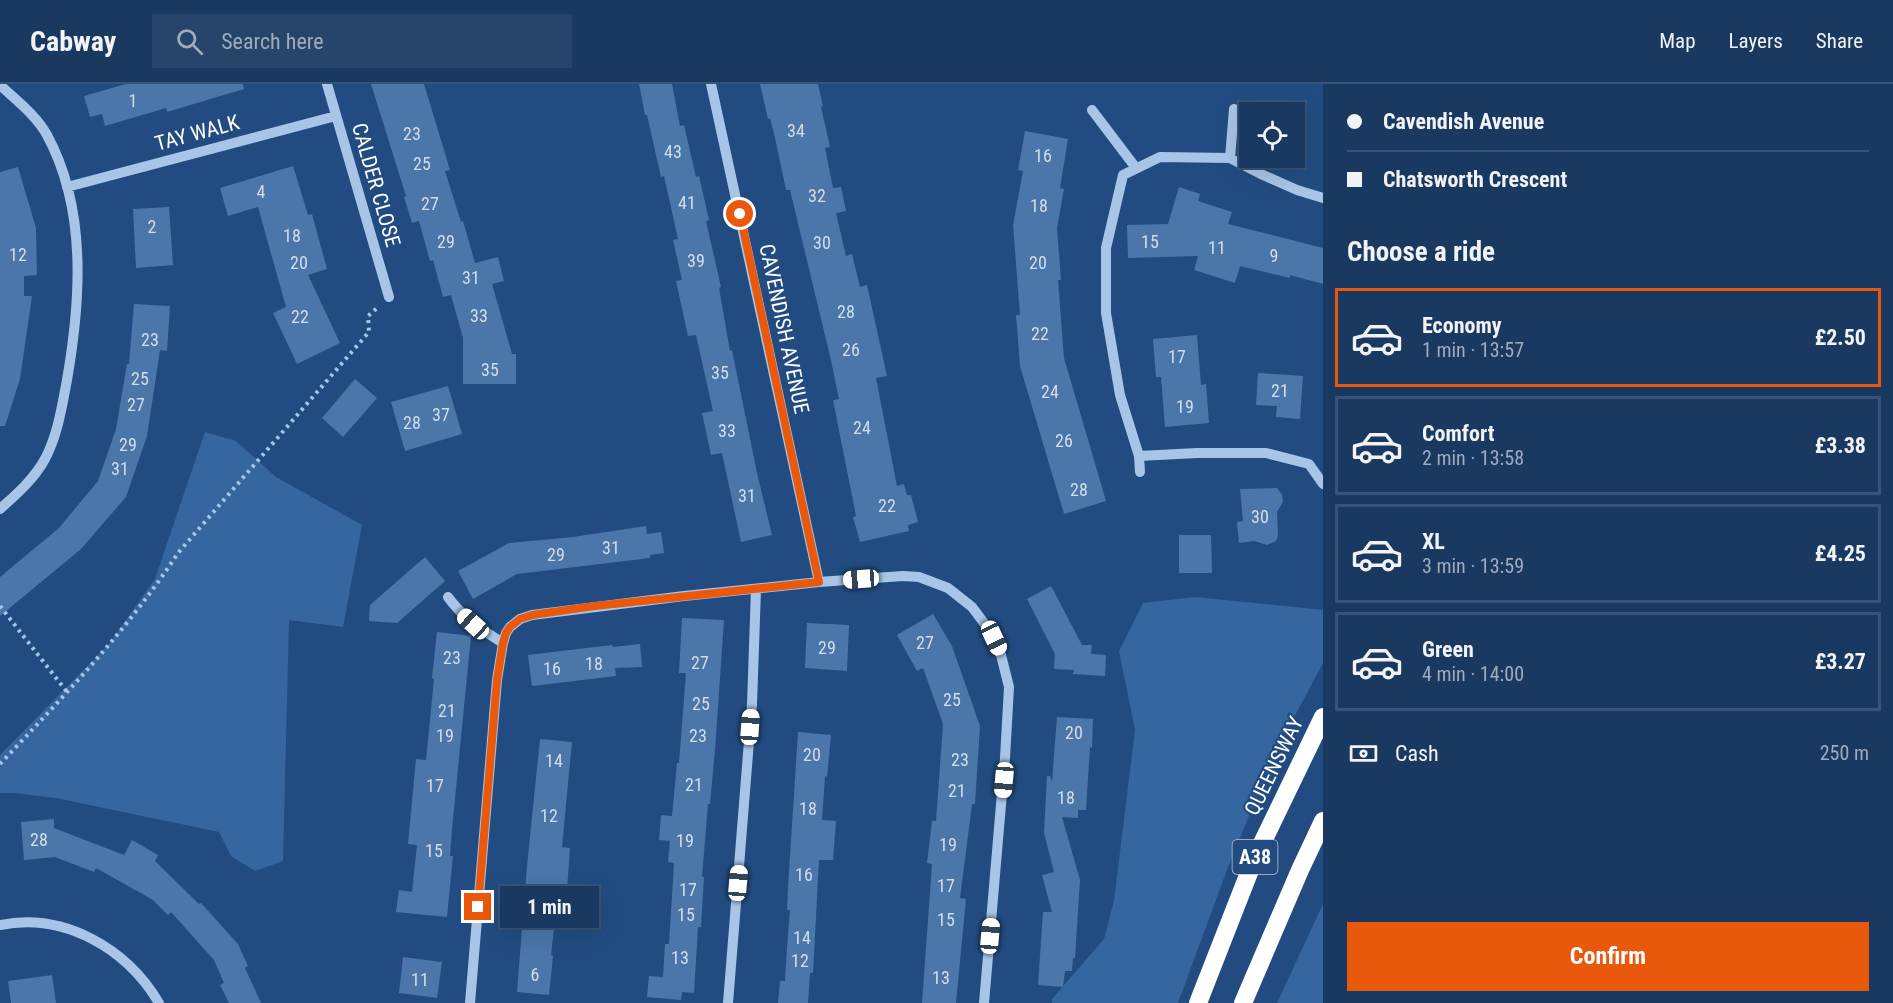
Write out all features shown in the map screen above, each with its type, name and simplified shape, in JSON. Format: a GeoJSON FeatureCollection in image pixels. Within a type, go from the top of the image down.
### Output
{"type":"FeatureCollection","features":[{"type":"Feature","properties":{"kind":"highway","name":"QUEENSWAY"},"geometry":{"type":"LineString","coordinates":[[1198,1003],[1254,860],[1323,717]]}},
{"type":"Feature","properties":{"kind":"highway","name":"A38"},"geometry":{"type":"LineString","coordinates":[[1243,1003],[1323,822]]}},
{"type":"Feature","properties":{"kind":"street","name":"CALDER CLOSE"},"geometry":{"type":"LineString","coordinates":[[327,84],[389,297]]}},
{"type":"Feature","properties":{"kind":"street","name":"CAVENDISH AVENUE"},"geometry":{"type":"LineString","coordinates":[[711,84],[819,582]]}},
{"type":"Feature","properties":{"kind":"street"},"geometry":{"type":"LineString","coordinates":[[0,85],[29,112],[46,132],[57,156],[67,187],[74,223],[77,264],[77,302],[73,342],[62,405],[53,439],[40,467],[0,510]]}},
{"type":"Feature","properties":{"kind":"street"},"geometry":{"type":"LineString","coordinates":[[1230,158],[1234,109]]}},
{"type":"Feature","properties":{"kind":"street"},"geometry":{"type":"LineString","coordinates":[[1092,110],[1136,168]]}},
{"type":"Feature","properties":{"kind":"street","name":"TAY WALK"},"geometry":{"type":"LineString","coordinates":[[67,187],[336,116]]}},
{"type":"Feature","properties":{"kind":"street"},"geometry":{"type":"LineString","coordinates":[[1140,472],[1139,456],[1120,395],[1106,313],[1106,248],[1123,175],[1160,157],[1230,158],[1263,176],[1323,198]]}},
{"type":"Feature","properties":{"kind":"street"},"geometry":{"type":"LineString","coordinates":[[1139,456],[1266,453],[1309,464],[1323,484]]}},
{"type":"Feature","properties":{"kind":"street"},"geometry":{"type":"LineString","coordinates":[[470,1003],[497,680],[503,643],[510,627],[520,619],[532,615],[606,605],[819,582],[903,576],[932,580],[948,588],[972,607],[987,627],[1002,655],[1006,671],[1009,700],[984,1003]]}},
{"type":"Feature","properties":{"kind":"street"},"geometry":{"type":"LineString","coordinates":[[728,1003],[752,704],[756,589]]}},
{"type":"Feature","properties":{"kind":"street"},"geometry":{"type":"LineString","coordinates":[[448,597],[457,610],[473,624],[503,643]]}},
{"type":"Feature","properties":{"kind":"street"},"geometry":{"type":"LineString","coordinates":[[0,925],[22,922],[43,923],[85,935],[112,950],[133,968],[159,1003]]}},
{"type":"Feature","properties":{"kind":"path"},"geometry":{"type":"LineString","coordinates":[[0,764],[101,656],[178,553],[369,332],[368,316],[389,297]]}},
{"type":"Feature","properties":{"kind":"path"},"geometry":{"type":"LineString","coordinates":[[0,606],[67,692]]}},
{"type":"Feature","properties":{"kind":"shaded area"},"geometry":{"type":"Polygon","coordinates":[[[205,432],[236,441],[276,477],[362,525],[343,627],[289,620],[283,861],[255,871],[231,856],[219,832],[56,798],[0,793],[0,755],[109,644],[155,579],[205,432]]]}},
{"type":"Feature","properties":{"kind":"shaded area"},"geometry":{"type":"Polygon","coordinates":[[[1195,597],[1323,610],[1323,663],[1274,755],[1228,867],[1178,1003],[1052,1003],[1052,999],[1104,939],[1114,901],[1135,730],[1119,651],[1143,603],[1195,597]]]}},
{"type":"Feature","properties":{"kind":"shaded area"},"geometry":{"type":"Polygon","coordinates":[[[1323,904],[1323,1003],[1277,1003],[1323,904]]]}},
{"type":"Feature","properties":{"kind":"building"},"geometry":{"type":"Polygon","coordinates":[[[126,84],[243,84],[244,89],[167,112],[166,108],[105,126],[102,114],[90,117],[84,96],[126,84]]]}},
{"type":"Feature","properties":{"kind":"building"},"geometry":{"type":"Polygon","coordinates":[[[371,84],[424,84],[450,170],[445,171],[475,263],[498,257],[504,281],[492,284],[512,354],[516,354],[516,384],[463,384],[463,338],[451,295],[443,297],[419,221],[412,223],[404,197],[406,196],[371,84]]]}},
{"type":"Feature","properties":{"kind":"building"},"geometry":{"type":"Polygon","coordinates":[[[639,84],[672,84],[680,126],[684,125],[709,220],[706,221],[721,287],[719,288],[730,351],[732,350],[772,535],[741,542],[722,453],[711,455],[702,413],[713,411],[696,335],[688,336],[676,281],[682,280],[673,240],[678,239],[639,84]]]}},
{"type":"Feature","properties":{"kind":"building"},"geometry":{"type":"Polygon","coordinates":[[[760,84],[818,84],[830,147],[825,148],[833,188],[841,187],[846,211],[836,213],[846,256],[852,254],[860,287],[867,285],[887,376],[876,378],[897,486],[904,484],[907,495],[911,495],[918,522],[908,525],[909,531],[860,542],[853,517],[856,516],[833,400],[839,399],[830,356],[790,190],[786,190],[760,84]]]}},
{"type":"Feature","properties":{"kind":"building"},"geometry":{"type":"Polygon","coordinates":[[[1025,131],[1068,139],[1060,188],[1064,189],[1057,228],[1064,358],[1106,501],[1064,514],[1020,366],[1016,315],[1020,315],[1013,225],[1023,171],[1018,170],[1025,131]]]}},
{"type":"Feature","properties":{"kind":"building"},"geometry":{"type":"Polygon","coordinates":[[[293,166],[308,215],[312,214],[327,269],[308,275],[340,343],[297,364],[273,313],[286,307],[258,207],[228,216],[220,188],[293,166]]]}},
{"type":"Feature","properties":{"kind":"building"},"geometry":{"type":"Polygon","coordinates":[[[18,167],[36,228],[37,275],[24,276],[24,296],[32,296],[20,379],[5,426],[0,426],[0,172],[18,167]]]}},
{"type":"Feature","properties":{"kind":"building"},"geometry":{"type":"Polygon","coordinates":[[[1179,187],[1200,194],[1198,201],[1232,212],[1228,224],[1323,248],[1323,284],[1290,275],[1290,278],[1240,266],[1235,283],[1194,270],[1198,256],[1128,258],[1127,225],[1168,224],[1179,187]]]}},
{"type":"Feature","properties":{"kind":"building"},"geometry":{"type":"Polygon","coordinates":[[[169,207],[173,265],[136,268],[133,209],[169,207]]]}},
{"type":"Feature","properties":{"kind":"building"},"geometry":{"type":"Polygon","coordinates":[[[134,304],[170,306],[167,351],[160,350],[147,436],[126,497],[81,549],[0,616],[0,577],[59,528],[98,481],[116,429],[127,364],[129,364],[134,304]]]}},
{"type":"Feature","properties":{"kind":"building"},"geometry":{"type":"Polygon","coordinates":[[[1197,335],[1201,385],[1206,384],[1209,423],[1165,427],[1161,377],[1156,377],[1153,339],[1197,335]]]}},
{"type":"Feature","properties":{"kind":"building"},"geometry":{"type":"Polygon","coordinates":[[[1258,373],[1303,376],[1300,419],[1276,417],[1277,406],[1256,405],[1258,373]]]}},
{"type":"Feature","properties":{"kind":"building"},"geometry":{"type":"Polygon","coordinates":[[[355,379],[377,398],[343,437],[322,418],[355,379]]]}},
{"type":"Feature","properties":{"kind":"building"},"geometry":{"type":"Polygon","coordinates":[[[448,386],[462,434],[405,451],[391,402],[448,386]]]}},
{"type":"Feature","properties":{"kind":"building"},"geometry":{"type":"Polygon","coordinates":[[[1277,488],[1282,495],[1283,502],[1277,512],[1278,536],[1276,541],[1267,545],[1254,541],[1239,543],[1237,522],[1243,521],[1240,489],[1277,488]]]}},
{"type":"Feature","properties":{"kind":"building"},"geometry":{"type":"Polygon","coordinates":[[[646,526],[647,534],[661,532],[664,553],[650,555],[650,558],[517,574],[473,599],[458,571],[509,543],[573,537],[646,526]]]}},
{"type":"Feature","properties":{"kind":"building"},"geometry":{"type":"Polygon","coordinates":[[[1179,535],[1211,535],[1212,573],[1179,573],[1179,535]]]}},
{"type":"Feature","properties":{"kind":"building"},"geometry":{"type":"Polygon","coordinates":[[[425,557],[445,581],[397,623],[369,621],[370,605],[425,557]]]}},
{"type":"Feature","properties":{"kind":"building"},"geometry":{"type":"Polygon","coordinates":[[[1051,586],[1082,645],[1092,645],[1091,654],[1106,655],[1105,676],[1073,674],[1074,670],[1054,669],[1055,654],[1027,599],[1051,586]]]}},
{"type":"Feature","properties":{"kind":"building"},"geometry":{"type":"Polygon","coordinates":[[[933,614],[952,646],[980,726],[975,804],[972,804],[960,898],[966,899],[956,1003],[922,1003],[932,864],[927,863],[932,821],[936,821],[943,724],[923,668],[917,671],[897,635],[933,614]]]}},
{"type":"Feature","properties":{"kind":"building"},"geometry":{"type":"Polygon","coordinates":[[[682,618],[724,620],[694,993],[682,992],[681,1000],[647,997],[649,976],[663,977],[665,944],[669,944],[674,863],[668,862],[670,841],[659,840],[661,815],[672,816],[677,763],[679,763],[686,673],[679,673],[682,618]]]}},
{"type":"Feature","properties":{"kind":"building"},"geometry":{"type":"Polygon","coordinates":[[[807,623],[849,625],[847,671],[805,668],[807,623]]]}},
{"type":"Feature","properties":{"kind":"building"},"geometry":{"type":"Polygon","coordinates":[[[437,632],[471,636],[452,829],[450,856],[453,856],[447,917],[396,912],[399,890],[412,892],[417,845],[408,844],[416,759],[426,760],[437,632]]]}},
{"type":"Feature","properties":{"kind":"building"},"geometry":{"type":"Polygon","coordinates":[[[640,644],[642,667],[615,668],[616,676],[532,686],[528,655],[640,644]]]}},
{"type":"Feature","properties":{"kind":"building"},"geometry":{"type":"Polygon","coordinates":[[[1057,717],[1093,719],[1086,810],[1078,810],[1078,818],[1062,817],[1080,880],[1075,958],[1073,958],[1072,971],[1065,971],[1063,987],[1038,985],[1043,912],[1052,912],[1042,875],[1054,872],[1044,833],[1047,776],[1050,776],[1052,782],[1057,717]]]}},
{"type":"Feature","properties":{"kind":"building"},"geometry":{"type":"Polygon","coordinates":[[[798,732],[831,735],[822,820],[836,821],[833,860],[819,860],[813,973],[810,973],[808,1003],[778,1003],[780,981],[785,981],[790,910],[787,910],[788,887],[798,732]]]}},
{"type":"Feature","properties":{"kind":"building"},"geometry":{"type":"Polygon","coordinates":[[[540,739],[572,742],[562,847],[570,848],[567,890],[559,889],[558,892],[549,995],[517,992],[540,739]]]}},
{"type":"Feature","properties":{"kind":"building"},"geometry":{"type":"Polygon","coordinates":[[[54,819],[54,828],[124,855],[132,840],[158,855],[155,861],[199,904],[201,903],[238,944],[248,966],[245,968],[261,1003],[229,1003],[220,985],[224,983],[214,960],[171,912],[168,915],[153,900],[96,868],[94,872],[55,857],[24,860],[21,822],[54,819]]]}},
{"type":"Feature","properties":{"kind":"building"},"geometry":{"type":"Polygon","coordinates":[[[403,957],[442,962],[437,998],[399,993],[403,957]]]}},
{"type":"Feature","properties":{"kind":"building"},"geometry":{"type":"Polygon","coordinates":[[[52,975],[56,1003],[11,1003],[8,981],[52,975]]]}},
{"type":"Feature","properties":{"kind":"route"},"geometry":{"type":"LineString","coordinates":[[478,907],[497,680],[503,643],[510,627],[520,619],[532,615],[819,582],[740,214]]}}]}
